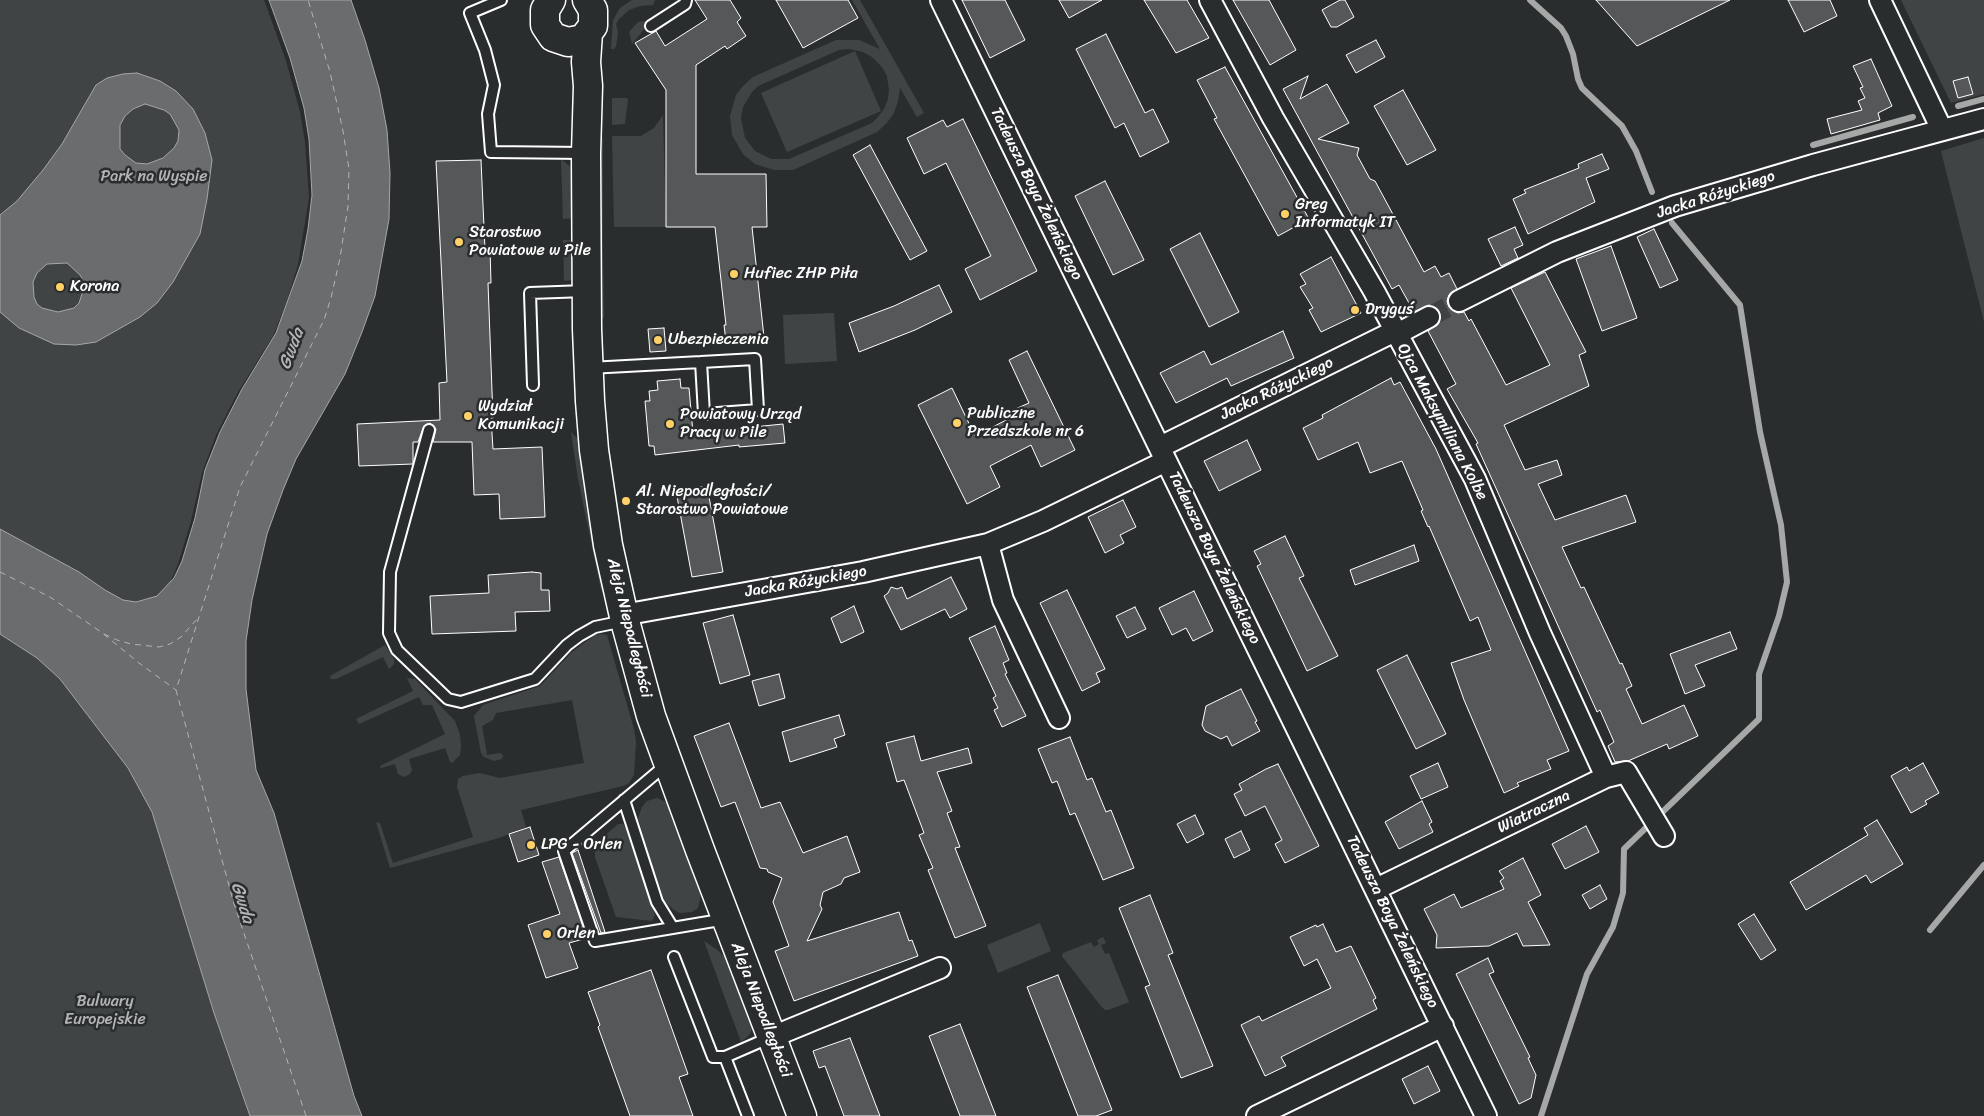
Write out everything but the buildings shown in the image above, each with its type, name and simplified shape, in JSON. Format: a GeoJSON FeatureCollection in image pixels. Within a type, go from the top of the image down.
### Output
{"type":"FeatureCollection","features":[{"type":"Feature","properties":{"kind":"street","name":"Tadeusza Boya Żeleńskiego"},"geometry":{"type":"LineString","coordinates":[[941,0],[1486,1116]]}},
{"type":"Feature","properties":{"kind":"street","name":"Ojca Maksymiliana Kolbe"},"geometry":{"type":"LineString","coordinates":[[1210,0],[1273,118],[1374,291],[1475,479],[1540,633],[1606,777]]}},
{"type":"Feature","properties":{"kind":"street"},"geometry":{"type":"LineString","coordinates":[[1880,0],[1942,130]]}},
{"type":"Feature","properties":{"kind":"street","name":"Aleja Niepodległości"},"geometry":{"type":"LineString","coordinates":[[545,3],[545,25],[548,32],[560,41],[568,57],[586,114]]}},
{"type":"Feature","properties":{"kind":"street"},"geometry":{"type":"LineString","coordinates":[[560,41],[576,42],[591,11]]}},
{"type":"Feature","properties":{"kind":"street","name":"Aleja Niepodległości"},"geometry":{"type":"LineString","coordinates":[[591,11],[586,114],[588,368],[593,440],[608,545],[624,618],[646,700],[667,763],[802,1116]]}},
{"type":"Feature","properties":{"kind":"street","name":"Jacka Różyckiego"},"geometry":{"type":"LineString","coordinates":[[1459,302],[1557,252],[1675,206],[1813,165],[1984,119]]}},
{"type":"Feature","properties":{"kind":"street","name":"Jacka Różyckiego"},"geometry":{"type":"LineString","coordinates":[[624,618],[863,572],[988,544],[1043,521],[1163,454],[1429,317]]}},
{"type":"Feature","properties":{"kind":"street"},"geometry":{"type":"LineString","coordinates":[[988,544],[1003,600],[1059,718]]}},
{"type":"Feature","properties":{"kind":"street","name":"Wiatraczna"},"geometry":{"type":"LineString","coordinates":[[1376,889],[1606,777],[1626,772],[1664,836]]}},
{"type":"Feature","properties":{"kind":"street"},"geometry":{"type":"LineString","coordinates":[[772,1036],[940,968]]}},
{"type":"Feature","properties":{"kind":"street"},"geometry":{"type":"LineString","coordinates":[[1256,1116],[1443,1026]]}},
{"type":"Feature","properties":{"kind":"lane"},"geometry":{"type":"LineString","coordinates":[[499,0],[470,13],[485,50],[494,86],[488,114],[490,152],[586,153]]}},
{"type":"Feature","properties":{"kind":"lane"},"geometry":{"type":"LineString","coordinates":[[651,26],[685,4],[686,0]]}},
{"type":"Feature","properties":{"kind":"lane"},"geometry":{"type":"LineString","coordinates":[[533,385],[530,293],[587,291]]}},
{"type":"Feature","properties":{"kind":"lane"},"geometry":{"type":"LineString","coordinates":[[588,368],[755,359],[758,410],[704,414],[701,362]]}},
{"type":"Feature","properties":{"kind":"lane"},"geometry":{"type":"LineString","coordinates":[[429,430],[390,572],[389,625],[392,641],[397,650],[441,693],[448,699],[462,702],[527,683],[541,675],[567,645],[579,636],[595,627],[624,618]]}},
{"type":"Feature","properties":{"kind":"lane"},"geometry":{"type":"LineString","coordinates":[[667,763],[564,852],[595,941],[727,919]]}},
{"type":"Feature","properties":{"kind":"lane"},"geometry":{"type":"LineString","coordinates":[[624,800],[657,902],[673,928]]}},
{"type":"Feature","properties":{"kind":"lane"},"geometry":{"type":"LineString","coordinates":[[674,957],[713,1057],[726,1057],[772,1036]]}},
{"type":"Feature","properties":{"kind":"lane"},"geometry":{"type":"LineString","coordinates":[[726,1057],[748,1116]]}},
{"type":"Feature","properties":{"kind":"green space","name":"Park na Wyspie"},"geometry":{"type":"Polygon","coordinates":[[[0,0],[264,0],[286,61],[300,112],[305,142],[309,198],[298,264],[287,301],[273,336],[238,392],[216,435],[202,473],[191,521],[171,581],[164,591],[157,596],[136,602],[123,600],[79,572],[0,529],[0,0]]]}},
{"type":"Feature","properties":{"kind":"green space"},"geometry":{"type":"Polygon","coordinates":[[[632,0],[655,0],[653,5],[640,6],[629,10],[619,19],[616,24],[618,33],[616,46],[614,49],[611,49],[613,20],[620,8],[632,0]]]}},
{"type":"Feature","properties":{"kind":"green space"},"geometry":{"type":"Polygon","coordinates":[[[852,0],[860,0],[924,113],[917,117],[900,88],[894,113],[877,132],[793,170],[774,170],[755,164],[743,154],[732,135],[730,116],[736,95],[753,77],[836,40],[859,40],[880,49],[852,0]],[[849,49],[839,50],[758,86],[743,107],[741,118],[745,138],[755,151],[771,159],[789,159],[872,123],[884,109],[889,90],[887,76],[882,67],[872,57],[863,52],[849,49]]]}},
{"type":"Feature","properties":{"kind":"green space"},"geometry":{"type":"Polygon","coordinates":[[[1901,0],[1984,0],[1984,94],[1951,103],[1901,0]]]}},
{"type":"Feature","properties":{"kind":"green space"},"geometry":{"type":"Polygon","coordinates":[[[638,22],[650,22],[632,44],[629,32],[638,22]]]}},
{"type":"Feature","properties":{"kind":"green space"},"geometry":{"type":"Polygon","coordinates":[[[855,51],[881,111],[787,152],[761,93],[855,51]]]}},
{"type":"Feature","properties":{"kind":"green space"},"geometry":{"type":"Polygon","coordinates":[[[612,98],[628,99],[625,124],[612,125],[612,98]]]}},
{"type":"Feature","properties":{"kind":"green space"},"geometry":{"type":"Polygon","coordinates":[[[663,115],[666,227],[614,227],[612,136],[641,136],[654,128],[663,115]]]}},
{"type":"Feature","properties":{"kind":"green space"},"geometry":{"type":"Polygon","coordinates":[[[603,137],[604,318],[599,318],[598,140],[603,137]]]}},
{"type":"Feature","properties":{"kind":"green space"},"geometry":{"type":"Polygon","coordinates":[[[1984,138],[1984,322],[1941,151],[1984,138]]]}},
{"type":"Feature","properties":{"kind":"green space"},"geometry":{"type":"Polygon","coordinates":[[[561,159],[573,169],[574,218],[563,219],[561,159]]]}},
{"type":"Feature","properties":{"kind":"green space"},"geometry":{"type":"Polygon","coordinates":[[[563,240],[575,240],[574,280],[564,281],[563,240]]]}},
{"type":"Feature","properties":{"kind":"green space"},"geometry":{"type":"Polygon","coordinates":[[[834,313],[837,361],[785,364],[783,315],[834,313]]]}},
{"type":"Feature","properties":{"kind":"green space"},"geometry":{"type":"Polygon","coordinates":[[[571,432],[581,442],[604,589],[601,590],[578,479],[571,432]]]}},
{"type":"Feature","properties":{"kind":"green space","name":"Bulwary Europejskie"},"geometry":{"type":"Polygon","coordinates":[[[0,634],[37,658],[60,679],[128,768],[152,812],[214,1013],[250,1116],[0,1116],[0,634]]]}},
{"type":"Feature","properties":{"kind":"green space"},"geometry":{"type":"Polygon","coordinates":[[[595,635],[607,635],[634,729],[636,742],[634,775],[629,783],[521,810],[526,827],[499,838],[390,868],[376,822],[380,823],[393,863],[473,837],[457,787],[458,779],[463,776],[480,773],[500,778],[584,763],[572,700],[496,713],[493,720],[482,726],[487,755],[500,753],[503,755],[502,759],[494,761],[484,757],[481,753],[474,716],[483,705],[540,686],[572,652],[595,635]]]}},
{"type":"Feature","properties":{"kind":"green space"},"geometry":{"type":"Polygon","coordinates":[[[385,645],[394,659],[394,664],[389,669],[383,657],[336,679],[331,679],[330,676],[385,645]]]}},
{"type":"Feature","properties":{"kind":"green space"},"geometry":{"type":"Polygon","coordinates":[[[407,678],[415,679],[455,721],[460,735],[461,747],[460,755],[452,763],[445,748],[409,759],[412,770],[410,774],[404,777],[398,774],[395,764],[381,768],[380,766],[445,734],[432,705],[423,705],[419,697],[359,724],[356,719],[413,691],[407,678]]]}},
{"type":"Feature","properties":{"kind":"green space"},"geometry":{"type":"Polygon","coordinates":[[[657,798],[666,802],[671,809],[701,889],[698,908],[692,912],[680,913],[665,902],[651,862],[638,818],[642,807],[647,801],[657,798]]]}},
{"type":"Feature","properties":{"kind":"green space"},"geometry":{"type":"Polygon","coordinates":[[[618,824],[623,824],[625,827],[655,915],[652,921],[616,917],[595,857],[595,848],[599,841],[618,824]]]}},
{"type":"Feature","properties":{"kind":"green space"},"geometry":{"type":"Polygon","coordinates":[[[1040,923],[1051,951],[998,973],[987,945],[1040,923]]]}},
{"type":"Feature","properties":{"kind":"green space"},"geometry":{"type":"Polygon","coordinates":[[[1103,937],[1106,943],[1101,945],[1105,954],[1109,953],[1129,1002],[1108,1010],[1105,1010],[1100,1005],[1062,956],[1063,953],[1091,942],[1094,947],[1099,944],[1097,940],[1103,937]]]}},
{"type":"Feature","properties":{"kind":"green space"},"geometry":{"type":"Polygon","coordinates":[[[704,941],[727,959],[752,1021],[750,1034],[741,1042],[704,941]]]}},
{"type":"Feature","properties":{"kind":"water","name":"Gwda"},"geometry":{"type":"Polygon","coordinates":[[[269,0],[351,0],[379,88],[387,130],[390,173],[389,219],[375,296],[345,374],[296,459],[283,490],[267,534],[252,600],[246,641],[246,689],[256,770],[274,813],[354,1096],[362,1116],[250,1116],[214,1013],[152,812],[128,768],[60,679],[37,658],[0,634],[0,529],[79,572],[123,600],[136,602],[157,596],[174,578],[182,561],[195,518],[205,470],[220,432],[242,389],[276,333],[302,261],[308,229],[312,195],[309,139],[304,108],[290,58],[269,0]]]}},
{"type":"Feature","properties":{"kind":"water"},"geometry":{"type":"Polygon","coordinates":[[[137,73],[160,81],[176,91],[193,109],[205,133],[212,160],[200,234],[173,282],[157,303],[140,317],[96,342],[76,345],[54,344],[19,328],[0,312],[0,215],[17,201],[43,170],[62,144],[96,85],[107,78],[137,73]],[[145,104],[133,109],[125,116],[120,125],[120,149],[136,163],[147,164],[163,158],[174,148],[178,141],[179,130],[170,114],[145,104]],[[67,263],[47,264],[37,273],[33,282],[34,297],[37,304],[42,308],[58,312],[74,308],[79,303],[84,288],[81,276],[67,263]]]}},
{"type":"Feature","properties":{"kind":"waterway"},"geometry":{"type":"LineString","coordinates":[[1530,0],[1561,28],[1573,54],[1578,79],[1582,88],[1622,126],[1636,151],[1652,192]]}},
{"type":"Feature","properties":{"kind":"waterway"},"geometry":{"type":"LineString","coordinates":[[1958,106],[1984,99]]}},
{"type":"Feature","properties":{"kind":"waterway"},"geometry":{"type":"LineString","coordinates":[[1813,145],[1913,117]]}},
{"type":"Feature","properties":{"kind":"waterway"},"geometry":{"type":"LineString","coordinates":[[1541,1116],[1587,974],[1613,927],[1623,893],[1624,849],[1759,719],[1759,674],[1779,616],[1787,582],[1781,525],[1760,432],[1740,305],[1672,223]]}},
{"type":"Feature","properties":{"kind":"waterway"},"geometry":{"type":"LineString","coordinates":[[1930,930],[1984,865]]}},
{"type":"Feature","properties":{"kind":"ferry route"},"geometry":{"type":"LineString","coordinates":[[306,1116],[234,904],[176,690],[240,487],[324,320],[340,258],[348,206],[349,169],[330,72],[308,0]]}},
{"type":"Feature","properties":{"kind":"ferry route"},"geometry":{"type":"LineString","coordinates":[[0,572],[50,597],[101,632],[176,690]]}},
{"type":"Feature","properties":{"kind":"ferry route"},"geometry":{"type":"LineString","coordinates":[[104,634],[131,644],[159,647],[170,644],[181,637],[199,617]]}},
{"type":"Feature","properties":{"kind":"tunnel"},"geometry":{"type":"LineString","coordinates":[[1429,317],[1459,301]]}},
{"type":"Feature","properties":{"kind":"place","name":"Greg Informatyk IT"},"geometry":{"type":"Point","coordinates":[1285,214]}},
{"type":"Feature","properties":{"kind":"place","name":"Starostwo Powiatowe w Pile"},"geometry":{"type":"Point","coordinates":[459,242]}},
{"type":"Feature","properties":{"kind":"place","name":"Hufiec ZHP Piła"},"geometry":{"type":"Point","coordinates":[734,274]}},
{"type":"Feature","properties":{"kind":"place","name":"Korona"},"geometry":{"type":"Point","coordinates":[60,287]}},
{"type":"Feature","properties":{"kind":"place","name":"Dryguś"},"geometry":{"type":"Point","coordinates":[1355,310]}},
{"type":"Feature","properties":{"kind":"place","name":"Ubezpieczenia"},"geometry":{"type":"Point","coordinates":[658,340]}},
{"type":"Feature","properties":{"kind":"place","name":"Wydział Komunikacji"},"geometry":{"type":"Point","coordinates":[468,416]}},
{"type":"Feature","properties":{"kind":"place","name":"Publiczne Przedszkole nr 6"},"geometry":{"type":"Point","coordinates":[957,423]}},
{"type":"Feature","properties":{"kind":"place","name":"Powiatowy Urząd Pracy w Pile"},"geometry":{"type":"Point","coordinates":[670,424]}},
{"type":"Feature","properties":{"kind":"place","name":"Al. Niepodległości/ Starostwo Powiatowe"},"geometry":{"type":"Point","coordinates":[626,501]}},
{"type":"Feature","properties":{"kind":"place","name":"LPG - Orlen"},"geometry":{"type":"Point","coordinates":[531,845]}},
{"type":"Feature","properties":{"kind":"place","name":"Orlen"},"geometry":{"type":"Point","coordinates":[547,934]}}]}
